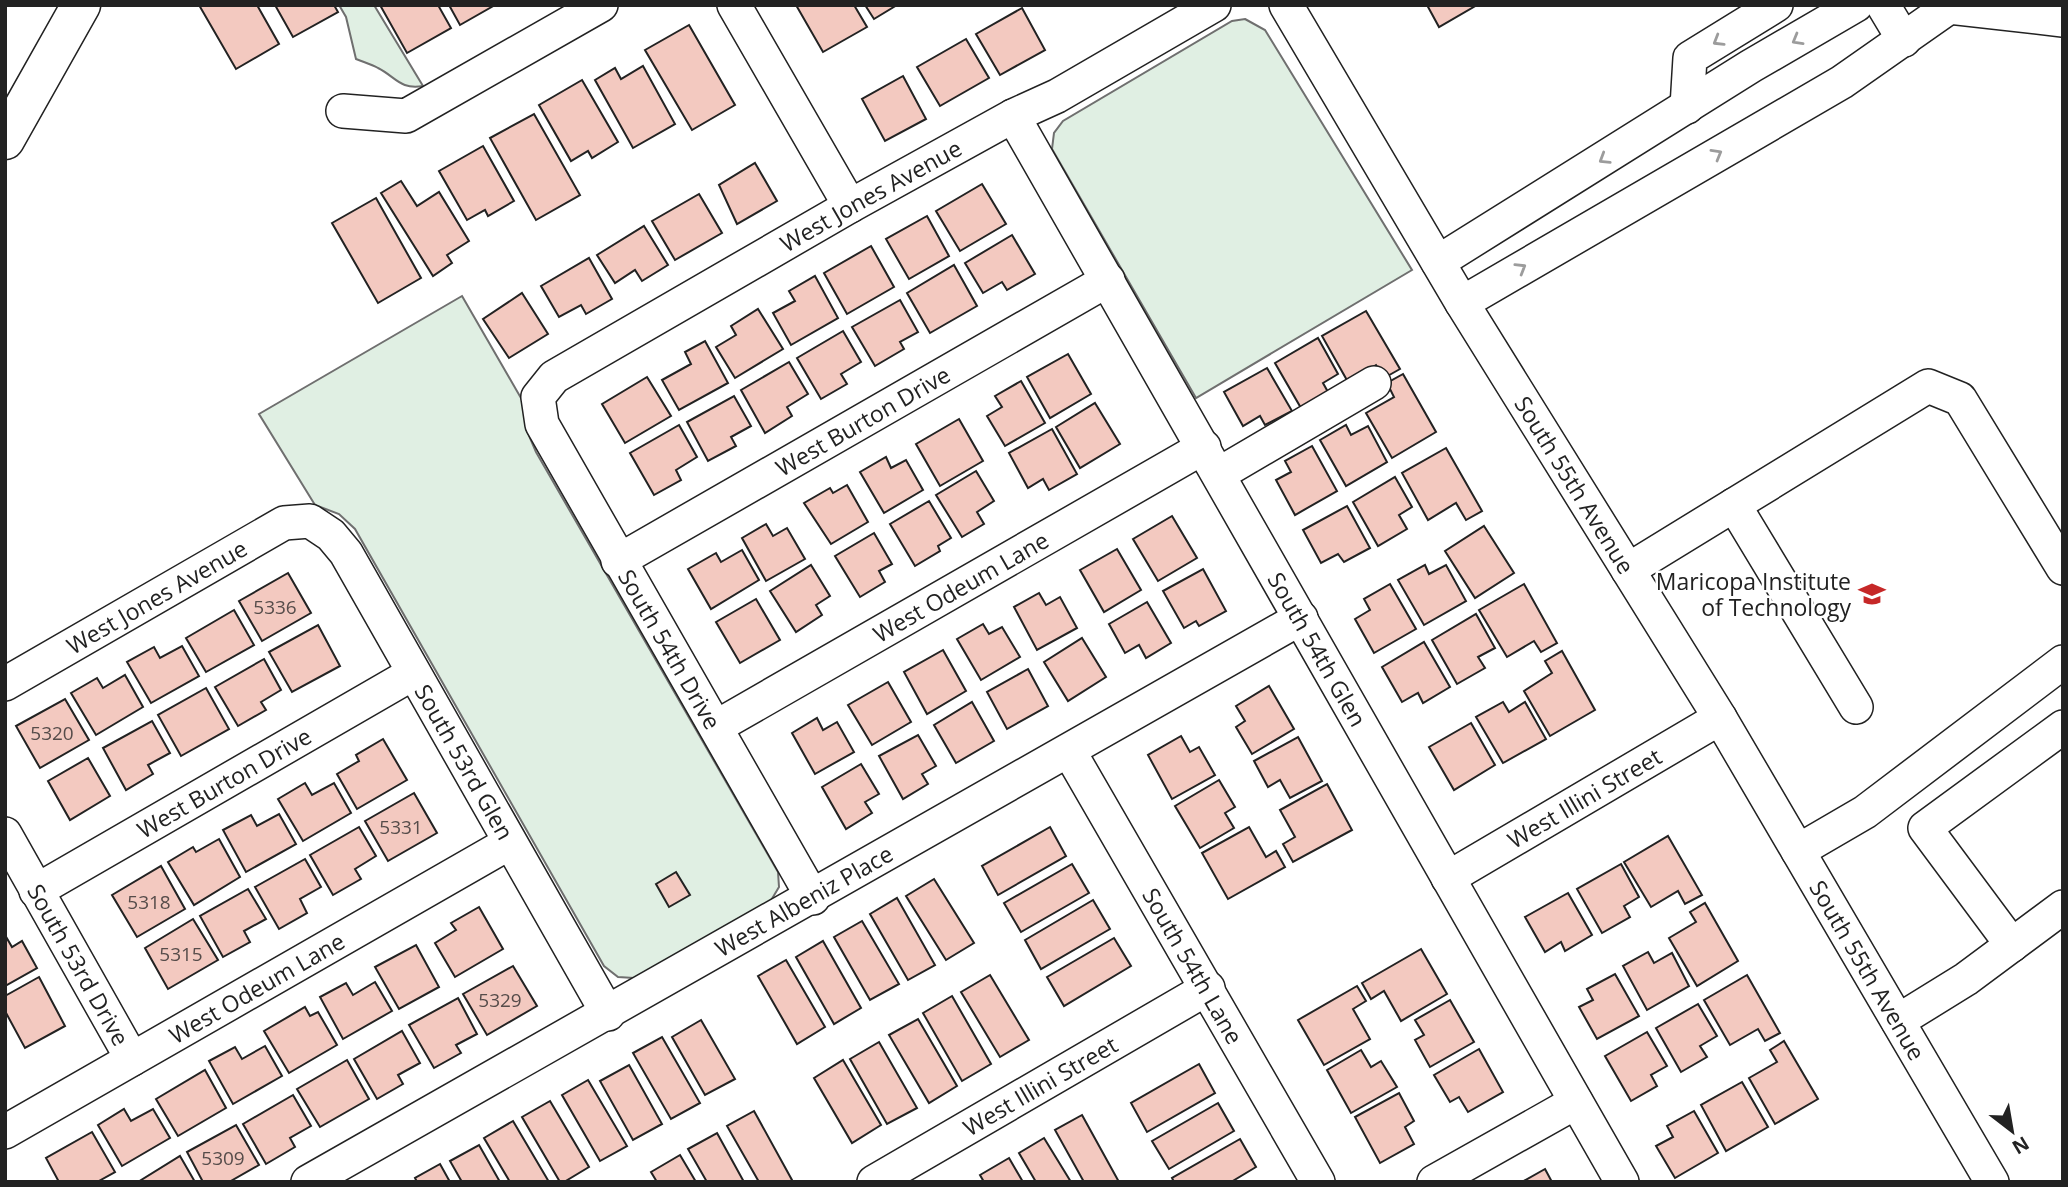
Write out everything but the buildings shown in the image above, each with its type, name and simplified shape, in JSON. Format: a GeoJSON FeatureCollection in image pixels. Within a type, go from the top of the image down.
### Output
{"type":"FeatureCollection","features":[{"type":"Feature","properties":{"kind":"main road"},"geometry":{"type":"LineString","coordinates":[[5,140],[81,5]]}},
{"type":"Feature","properties":{"kind":"street"},"geometry":{"type":"LineString","coordinates":[[343,111],[406,116],[601,5]]}},
{"type":"Feature","properties":{"kind":"street"},"geometry":{"type":"LineString","coordinates":[[734,5],[850,206]]}},
{"type":"Feature","properties":{"kind":"street","name":"West Jones Avenue"},"geometry":{"type":"LineString","coordinates":[[538,397],[555,377],[850,206],[1013,116],[1057,96],[1214,5]]}},
{"type":"Feature","properties":{"kind":"street","name":"South 55th Avenue"},"geometry":{"type":"LineString","coordinates":[[1286,5],[1462,303],[1720,718],[1992,1182]]}},
{"type":"Feature","properties":{"kind":"street"},"geometry":{"type":"LineString","coordinates":[[1687,107],[1690,58],[1776,5]]}},
{"type":"Feature","properties":{"kind":"street"},"geometry":{"type":"LineString","coordinates":[[1438,262],[1856,5]]}},
{"type":"Feature","properties":{"kind":"street"},"geometry":{"type":"LineString","coordinates":[[1882,5],[1904,40]]}},
{"type":"Feature","properties":{"kind":"street"},"geometry":{"type":"LineString","coordinates":[[1462,303],[1842,82],[1951,6],[2063,20]]}},
{"type":"Feature","properties":{"kind":"street","name":"South 54th Glen"},"geometry":{"type":"LineString","coordinates":[[1013,116],[1622,1182]]}},
{"type":"Feature","properties":{"kind":"street"},"geometry":{"type":"LineString","coordinates":[[1570,181],[1596,224]]}},
{"type":"Feature","properties":{"kind":"street","name":"West Burton Drive"},"geometry":{"type":"LineString","coordinates":[[618,561],[1108,280]]}},
{"type":"Feature","properties":{"kind":"street","name":"West Odeum Lane"},"geometry":{"type":"LineString","coordinates":[[716,727],[1212,461],[1374,383]]}},
{"type":"Feature","properties":{"kind":"street"},"geometry":{"type":"LineString","coordinates":[[1628,570],[1928,386],[1960,399],[2063,568]]}},
{"type":"Feature","properties":{"kind":"street","name":"South 54th Drive"},"geometry":{"type":"LineString","coordinates":[[538,397],[542,424],[813,898]]}},
{"type":"Feature","properties":{"kind":"street"},"geometry":{"type":"LineString","coordinates":[[1734,505],[1856,707]]}},
{"type":"Feature","properties":{"kind":"street","name":"West Jones Avenue"},"geometry":{"type":"LineString","coordinates":[[5,684],[284,523],[310,521]]}},
{"type":"Feature","properties":{"kind":"street","name":"South 53rd Glen"},"geometry":{"type":"LineString","coordinates":[[310,521],[331,536],[346,553],[412,674],[608,1014]]}},
{"type":"Feature","properties":{"kind":"street","name":"West Albeniz Place"},"geometry":{"type":"LineString","coordinates":[[308,1182],[813,898],[1301,618]]}},
{"type":"Feature","properties":{"kind":"street"},"geometry":{"type":"LineString","coordinates":[[1797,850],[1865,812],[2063,662]]}},
{"type":"Feature","properties":{"kind":"street","name":"West Burton Drive"},"geometry":{"type":"LineString","coordinates":[[36,891],[412,674]]}},
{"type":"Feature","properties":{"kind":"street","name":"West Illini Street"},"geometry":{"type":"LineString","coordinates":[[1448,878],[1720,718]]}},
{"type":"Feature","properties":{"kind":"street"},"geometry":{"type":"LineString","coordinates":[[2012,945],[1926,828],[2063,727]]}},
{"type":"Feature","properties":{"kind":"street","name":"South 54th Lane"},"geometry":{"type":"LineString","coordinates":[[1069,751],[1318,1182]]}},
{"type":"Feature","properties":{"kind":"street","name":"South 53rd Drive"},"geometry":{"type":"LineString","coordinates":[[5,834],[132,1059]]}},
{"type":"Feature","properties":{"kind":"street","name":"West Odeum Lane"},"geometry":{"type":"LineString","coordinates":[[5,1132],[509,843]]}},
{"type":"Feature","properties":{"kind":"street"},"geometry":{"type":"LineString","coordinates":[[1898,1021],[1966,979],[2063,907]]}},
{"type":"Feature","properties":{"kind":"street","name":"West Illini Street"},"geometry":{"type":"LineString","coordinates":[[874,1182],[1208,988]]}},
{"type":"Feature","properties":{"kind":"street"},"geometry":{"type":"LineString","coordinates":[[1434,1182],[1576,1102]]}},
{"type":"Feature","properties":{"kind":"green space"},"geometry":{"type":"Polygon","coordinates":[[[339,5],[374,5],[423,86],[403,84],[378,68],[356,59],[346,17],[339,5]]]}},
{"type":"Feature","properties":{"kind":"green space"},"geometry":{"type":"Polygon","coordinates":[[[1245,19],[1265,30],[1412,270],[1196,398],[1052,149],[1054,133],[1063,121],[1232,21],[1245,19]]]}},
{"type":"Feature","properties":{"kind":"green space"},"geometry":{"type":"Polygon","coordinates":[[[462,296],[525,405],[527,431],[536,452],[778,872],[779,887],[770,902],[634,978],[618,977],[604,966],[355,529],[339,514],[315,505],[259,414],[462,296]]]}},
{"type":"Feature","properties":{"kind":"place","name":"Maricopa Institute of Technology"},"geometry":{"type":"Point","coordinates":[1872,594]}}]}
